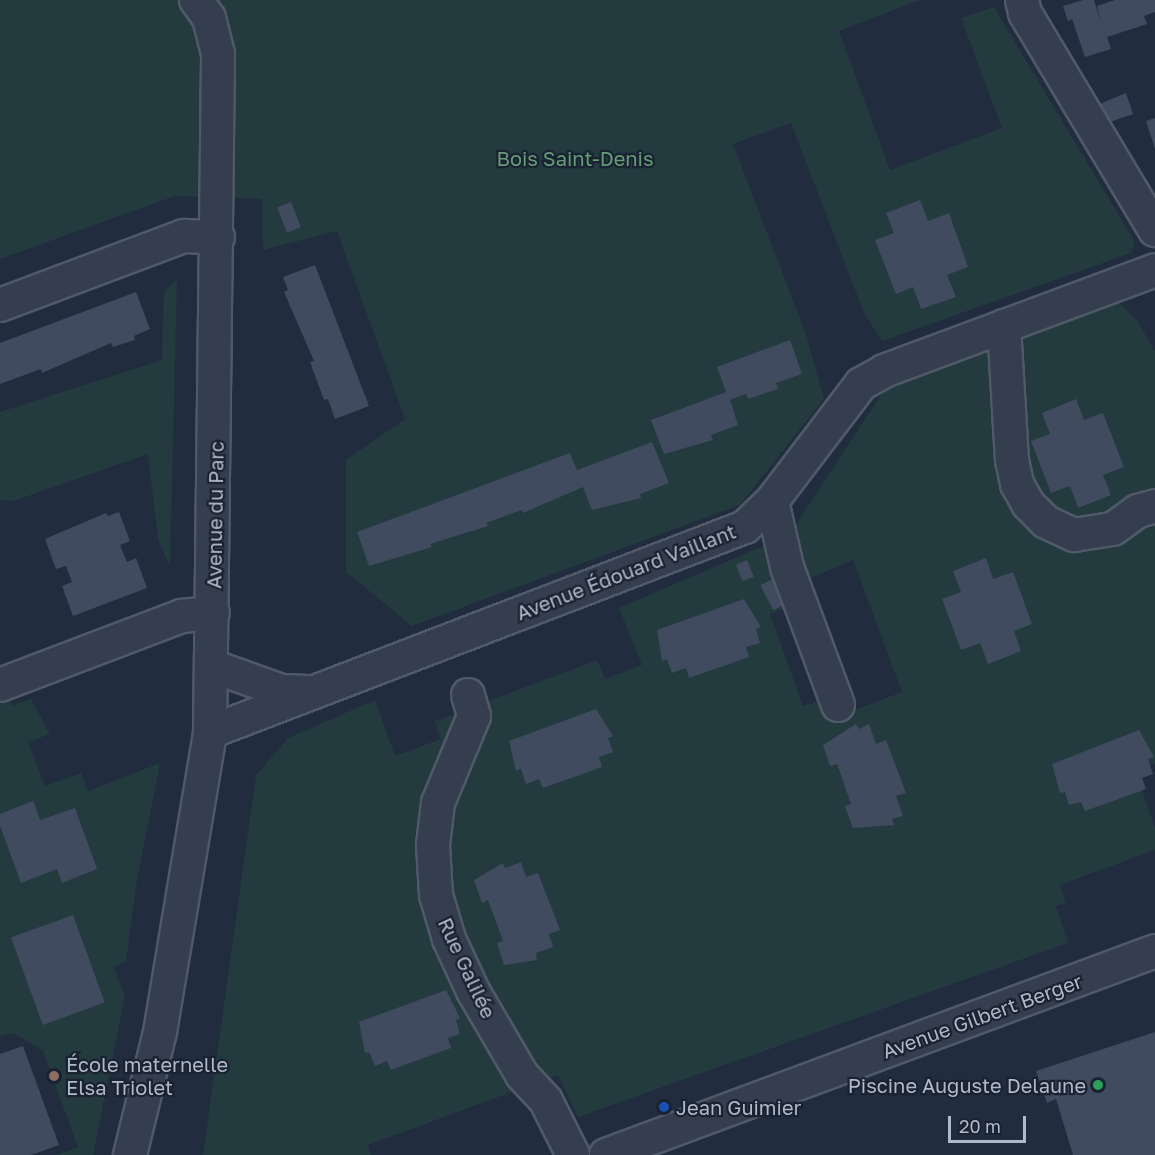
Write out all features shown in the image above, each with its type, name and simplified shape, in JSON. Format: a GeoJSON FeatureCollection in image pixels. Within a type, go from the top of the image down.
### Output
{"type":"FeatureCollection","features":[{"type":"Feature","properties":{"kind":"street","name":"Avenue du Parc"},"geometry":{"type":"LineString","coordinates":[[129,1155],[160,1032],[210,732],[218,237],[218,54],[209,18],[196,0]]}},
{"type":"Feature","properties":{"kind":"street"},"geometry":{"type":"LineString","coordinates":[[1022,0],[1025,14],[1155,230]]}},
{"type":"Feature","properties":{"kind":"street"},"geometry":{"type":"LineString","coordinates":[[0,304],[184,236],[218,237]]}},
{"type":"Feature","properties":{"kind":"street","name":"Avenue Édouard Vaillant"},"geometry":{"type":"LineString","coordinates":[[210,732],[251,719],[308,692],[746,527],[772,501],[861,384],[884,371],[1155,270]]}},
{"type":"Feature","properties":{"kind":"street"},"geometry":{"type":"LineString","coordinates":[[1004,326],[1012,460],[1017,484],[1028,504],[1046,522],[1074,535],[1113,529],[1138,511],[1155,506]]}},
{"type":"Feature","properties":{"kind":"street"},"geometry":{"type":"LineString","coordinates":[[772,501],[787,567],[838,705]]}},
{"type":"Feature","properties":{"kind":"street"},"geometry":{"type":"LineString","coordinates":[[0,686],[182,616],[213,613]]}},
{"type":"Feature","properties":{"kind":"street","name":"Avenue Édouard Vaillant"},"geometry":{"type":"LineString","coordinates":[[212,666],[282,691],[308,692]]}},
{"type":"Feature","properties":{"kind":"street","name":"Rue Galilée"},"geometry":{"type":"LineString","coordinates":[[468,695],[474,716],[438,803],[434,845],[436,895],[449,939],[473,991],[522,1074],[546,1101],[573,1155]]}},
{"type":"Feature","properties":{"kind":"street","name":"Avenue Gilbert Berger"},"geometry":{"type":"LineString","coordinates":[[606,1155],[1155,951]]}},
{"type":"Feature","properties":{"kind":"street","name":"Avenue du Parc"},"geometry":{"type":"LineString","coordinates":[[151,1155],[160,1032]]}},
{"type":"Feature","properties":{"kind":"green space","name":"Bois Saint-Denis"},"geometry":{"type":"Polygon","coordinates":[[[0,0],[920,0],[839,31],[890,170],[1002,128],[961,18],[994,7],[1135,242],[1131,253],[882,341],[864,313],[791,123],[733,144],[806,334],[824,399],[740,505],[412,626],[346,572],[346,460],[405,419],[337,231],[263,250],[262,199],[175,196],[0,259],[0,0]]]}},
{"type":"Feature","properties":{"kind":"green space"},"geometry":{"type":"Polygon","coordinates":[[[177,280],[170,567],[158,539],[148,454],[14,501],[0,500],[0,412],[162,360],[164,291],[177,280]]]}},
{"type":"Feature","properties":{"kind":"green space"},"geometry":{"type":"Polygon","coordinates":[[[1118,302],[1136,319],[1155,351],[1155,764],[1134,767],[1155,828],[1155,850],[1060,885],[1066,903],[1056,906],[1068,943],[578,1117],[558,1075],[368,1145],[371,1155],[203,1155],[256,775],[288,738],[375,700],[395,756],[441,739],[435,721],[597,660],[605,679],[642,665],[619,608],[789,535],[888,384],[1118,302]],[[853,560],[785,589],[788,607],[770,614],[803,706],[823,700],[831,719],[902,692],[853,560]]]}},
{"type":"Feature","properties":{"kind":"green space"},"geometry":{"type":"Polygon","coordinates":[[[6,689],[12,706],[31,699],[50,734],[28,742],[45,786],[81,773],[88,791],[160,763],[136,886],[126,962],[114,967],[125,996],[93,1155],[57,1155],[78,1147],[43,1051],[13,1033],[0,1036],[0,691],[6,689]]]}},
{"type":"Feature","properties":{"kind":"building"},"geometry":{"type":"Polygon","coordinates":[[[1083,0],[1094,0],[1101,23],[1097,6],[1115,0],[1155,0],[1155,12],[1144,16],[1147,24],[1107,37],[1111,49],[1085,57],[1072,19],[1068,21],[1063,6],[1083,0]]]}},
{"type":"Feature","properties":{"kind":"building"},"geometry":{"type":"Polygon","coordinates":[[[1126,93],[1133,114],[1110,122],[1100,104],[1126,93]]]}},
{"type":"Feature","properties":{"kind":"building"},"geometry":{"type":"Polygon","coordinates":[[[1155,118],[1155,149],[1146,121],[1155,118]]]}},
{"type":"Feature","properties":{"kind":"building"},"geometry":{"type":"Polygon","coordinates":[[[920,200],[928,221],[949,213],[968,267],[947,275],[956,297],[921,309],[913,287],[896,294],[875,240],[894,233],[886,213],[920,200]]]}},
{"type":"Feature","properties":{"kind":"building"},"geometry":{"type":"Polygon","coordinates":[[[291,202],[301,227],[287,233],[277,208],[291,202]]]}},
{"type":"Feature","properties":{"kind":"building"},"geometry":{"type":"Polygon","coordinates":[[[315,265],[369,406],[335,419],[328,399],[324,400],[310,362],[314,361],[284,292],[288,290],[283,277],[315,265]]]}},
{"type":"Feature","properties":{"kind":"building"},"geometry":{"type":"Polygon","coordinates":[[[136,292],[150,329],[134,336],[135,340],[113,347],[111,343],[42,373],[41,369],[0,384],[0,343],[136,292]]]}},
{"type":"Feature","properties":{"kind":"building"},"geometry":{"type":"Polygon","coordinates":[[[790,340],[802,374],[776,383],[778,389],[748,399],[746,394],[730,400],[738,425],[711,435],[713,440],[664,454],[651,420],[726,392],[717,367],[790,340]]]}},
{"type":"Feature","properties":{"kind":"building"},"geometry":{"type":"Polygon","coordinates":[[[1076,399],[1084,420],[1103,413],[1124,467],[1103,475],[1111,495],[1078,508],[1070,486],[1051,493],[1031,441],[1050,434],[1042,413],[1076,399]]]}},
{"type":"Feature","properties":{"kind":"building"},"geometry":{"type":"Polygon","coordinates":[[[652,442],[669,483],[640,494],[641,498],[592,510],[583,487],[523,513],[522,510],[486,523],[488,526],[430,544],[432,547],[369,566],[357,532],[570,453],[577,470],[652,442]]]}},
{"type":"Feature","properties":{"kind":"building"},"geometry":{"type":"Polygon","coordinates":[[[119,512],[130,541],[120,545],[127,562],[136,558],[147,588],[73,616],[62,586],[72,582],[66,566],[56,569],[45,539],[106,513],[108,516],[119,512]]]}},
{"type":"Feature","properties":{"kind":"building"},"geometry":{"type":"Polygon","coordinates":[[[986,558],[993,579],[1013,572],[1032,624],[1014,631],[1021,651],[988,664],[980,643],[961,650],[942,599],[961,592],[953,571],[986,558]]]}},
{"type":"Feature","properties":{"kind":"building"},"geometry":{"type":"Polygon","coordinates":[[[747,560],[754,577],[743,581],[736,564],[747,560]]]}},
{"type":"Feature","properties":{"kind":"building"},"geometry":{"type":"Polygon","coordinates":[[[773,579],[786,604],[773,610],[761,585],[773,579]]]}},
{"type":"Feature","properties":{"kind":"building"},"geometry":{"type":"Polygon","coordinates":[[[744,599],[761,627],[756,629],[760,643],[746,647],[749,657],[689,678],[686,668],[672,673],[667,659],[662,661],[657,630],[744,599]]]}},
{"type":"Feature","properties":{"kind":"building"},"geometry":{"type":"Polygon","coordinates":[[[596,709],[613,736],[608,738],[613,752],[599,757],[602,767],[543,788],[539,779],[526,784],[521,769],[516,771],[509,741],[596,709]]]}},
{"type":"Feature","properties":{"kind":"building"},"geometry":{"type":"Polygon","coordinates":[[[856,724],[859,729],[869,724],[876,744],[886,740],[906,793],[896,796],[903,816],[892,819],[894,825],[853,828],[845,806],[851,804],[837,764],[830,766],[823,745],[856,724]]]}},
{"type":"Feature","properties":{"kind":"building"},"geometry":{"type":"Polygon","coordinates":[[[1139,730],[1154,757],[1148,759],[1153,774],[1142,778],[1146,789],[1085,811],[1081,802],[1069,805],[1065,792],[1060,793],[1052,764],[1139,730]]]}},
{"type":"Feature","properties":{"kind":"building"},"geometry":{"type":"Polygon","coordinates":[[[33,801],[40,820],[75,808],[97,869],[62,883],[57,869],[21,883],[0,826],[0,814],[33,801]]]}},
{"type":"Feature","properties":{"kind":"building"},"geometry":{"type":"Polygon","coordinates":[[[521,862],[526,877],[538,873],[560,930],[549,934],[553,947],[536,953],[537,960],[504,965],[497,943],[503,941],[488,900],[482,903],[474,880],[503,863],[505,868],[521,862]]]}},
{"type":"Feature","properties":{"kind":"building"},"geometry":{"type":"Polygon","coordinates":[[[73,915],[105,1002],[43,1025],[11,938],[73,915]]]}},
{"type":"Feature","properties":{"kind":"building"},"geometry":{"type":"Polygon","coordinates":[[[446,990],[460,1018],[456,1020],[460,1034],[448,1038],[451,1048],[391,1070],[387,1061],[375,1066],[369,1052],[365,1053],[359,1022],[446,990]]]}},
{"type":"Feature","properties":{"kind":"building","name":"Piscine Auguste Delaune"},"geometry":{"type":"Polygon","coordinates":[[[1155,1032],[1155,1155],[1073,1155],[1056,1099],[1047,1103],[1036,1071],[1155,1032]]]}},
{"type":"Feature","properties":{"kind":"building"},"geometry":{"type":"Polygon","coordinates":[[[23,1046],[59,1145],[31,1155],[0,1155],[0,1054],[23,1046]]]}},
{"type":"Feature","properties":{"kind":"place","name":"École maternelle Elsa Triolet"},"geometry":{"type":"Point","coordinates":[54,1076]}},
{"type":"Feature","properties":{"kind":"place","name":"Piscine Auguste Delaune"},"geometry":{"type":"Point","coordinates":[1098,1085]}},
{"type":"Feature","properties":{"kind":"place","name":"Jean Guimier"},"geometry":{"type":"Point","coordinates":[664,1107]}}]}
